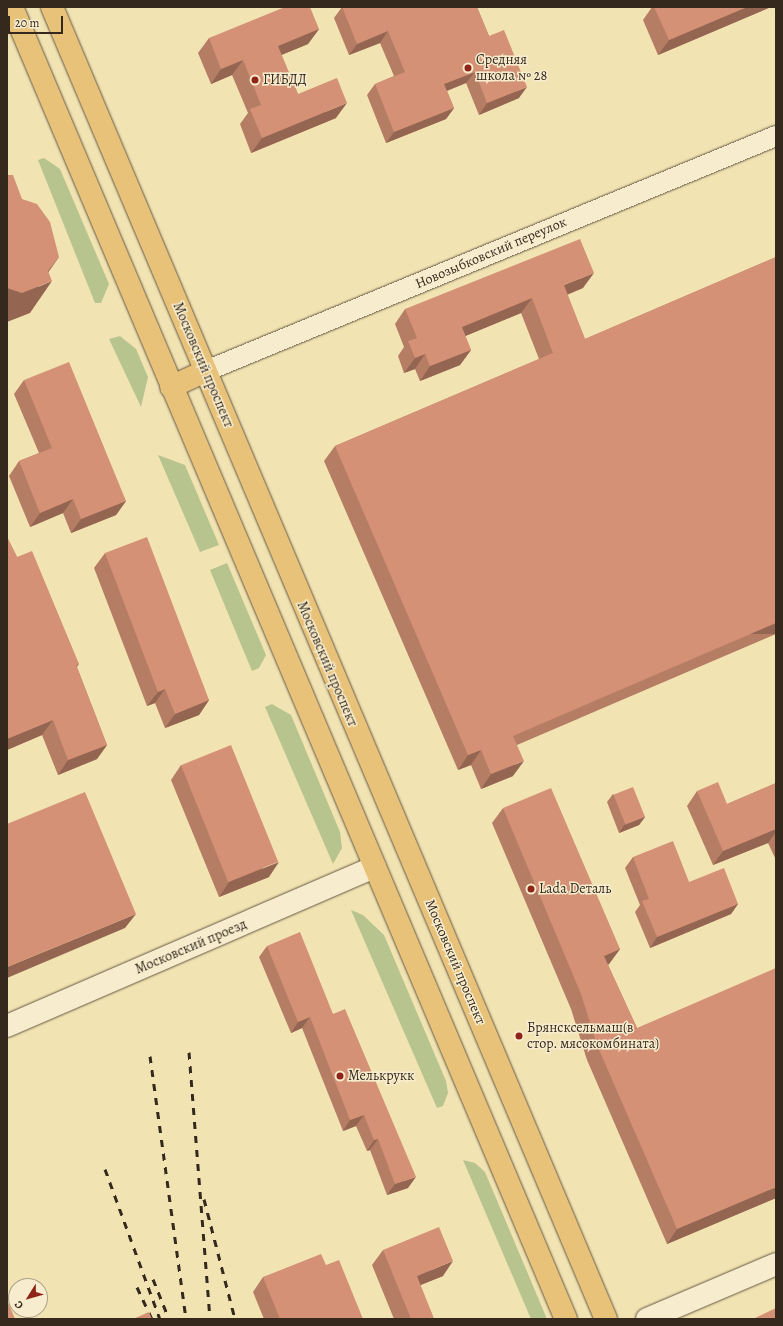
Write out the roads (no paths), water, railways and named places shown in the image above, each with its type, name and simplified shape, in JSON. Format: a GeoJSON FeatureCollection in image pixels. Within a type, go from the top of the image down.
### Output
{"type":"FeatureCollection","features":[{"type":"Feature","properties":{"kind":"main road"},"geometry":{"type":"LineString","coordinates":[[12,7],[171,387],[566,1319]]}},
{"type":"Feature","properties":{"kind":"main road","name":"Московский проспект"},"geometry":{"type":"LineString","coordinates":[[52,7],[606,1319]]}},
{"type":"Feature","properties":{"kind":"main road"},"geometry":{"type":"LineString","coordinates":[[171,387],[206,371]]}},
{"type":"Feature","properties":{"kind":"street","name":"Новозыбковский переулок"},"geometry":{"type":"LineString","coordinates":[[206,371],[776,136]]}},
{"type":"Feature","properties":{"kind":"street","name":"Московский проезд"},"geometry":{"type":"LineString","coordinates":[[7,1026],[375,867]]}},
{"type":"Feature","properties":{"kind":"street"},"geometry":{"type":"LineString","coordinates":[[647,1319],[776,1264]]}},
{"type":"Feature","properties":{"kind":"railway"},"geometry":{"type":"LineString","coordinates":[[189,1052],[210,1319]]}},
{"type":"Feature","properties":{"kind":"railway"},"geometry":{"type":"LineString","coordinates":[[150,1056],[186,1319]]}},
{"type":"Feature","properties":{"kind":"railway"},"geometry":{"type":"LineString","coordinates":[[105,1169],[160,1319]]}},
{"type":"Feature","properties":{"kind":"railway"},"geometry":{"type":"LineString","coordinates":[[204,1199],[235,1319]]}},
{"type":"Feature","properties":{"kind":"railway"},"geometry":{"type":"LineString","coordinates":[[153,1279],[169,1319]]}},
{"type":"Feature","properties":{"kind":"railway"},"geometry":{"type":"LineString","coordinates":[[137,1287],[152,1319]]}},
{"type":"Feature","properties":{"kind":"place","name":"Средняя школа № 28"},"geometry":{"type":"Point","coordinates":[468,68]}},
{"type":"Feature","properties":{"kind":"place","name":"ГИБДД"},"geometry":{"type":"Point","coordinates":[255,80]}},
{"type":"Feature","properties":{"kind":"place","name":"Lada Dеталь"},"geometry":{"type":"Point","coordinates":[531,889]}},
{"type":"Feature","properties":{"kind":"place","name":"Брянсксельмаш(в стор. мясокомбината)"},"geometry":{"type":"Point","coordinates":[519,1036]}},
{"type":"Feature","properties":{"kind":"place","name":"Мелькрукк"},"geometry":{"type":"Point","coordinates":[340,1076]}}]}
